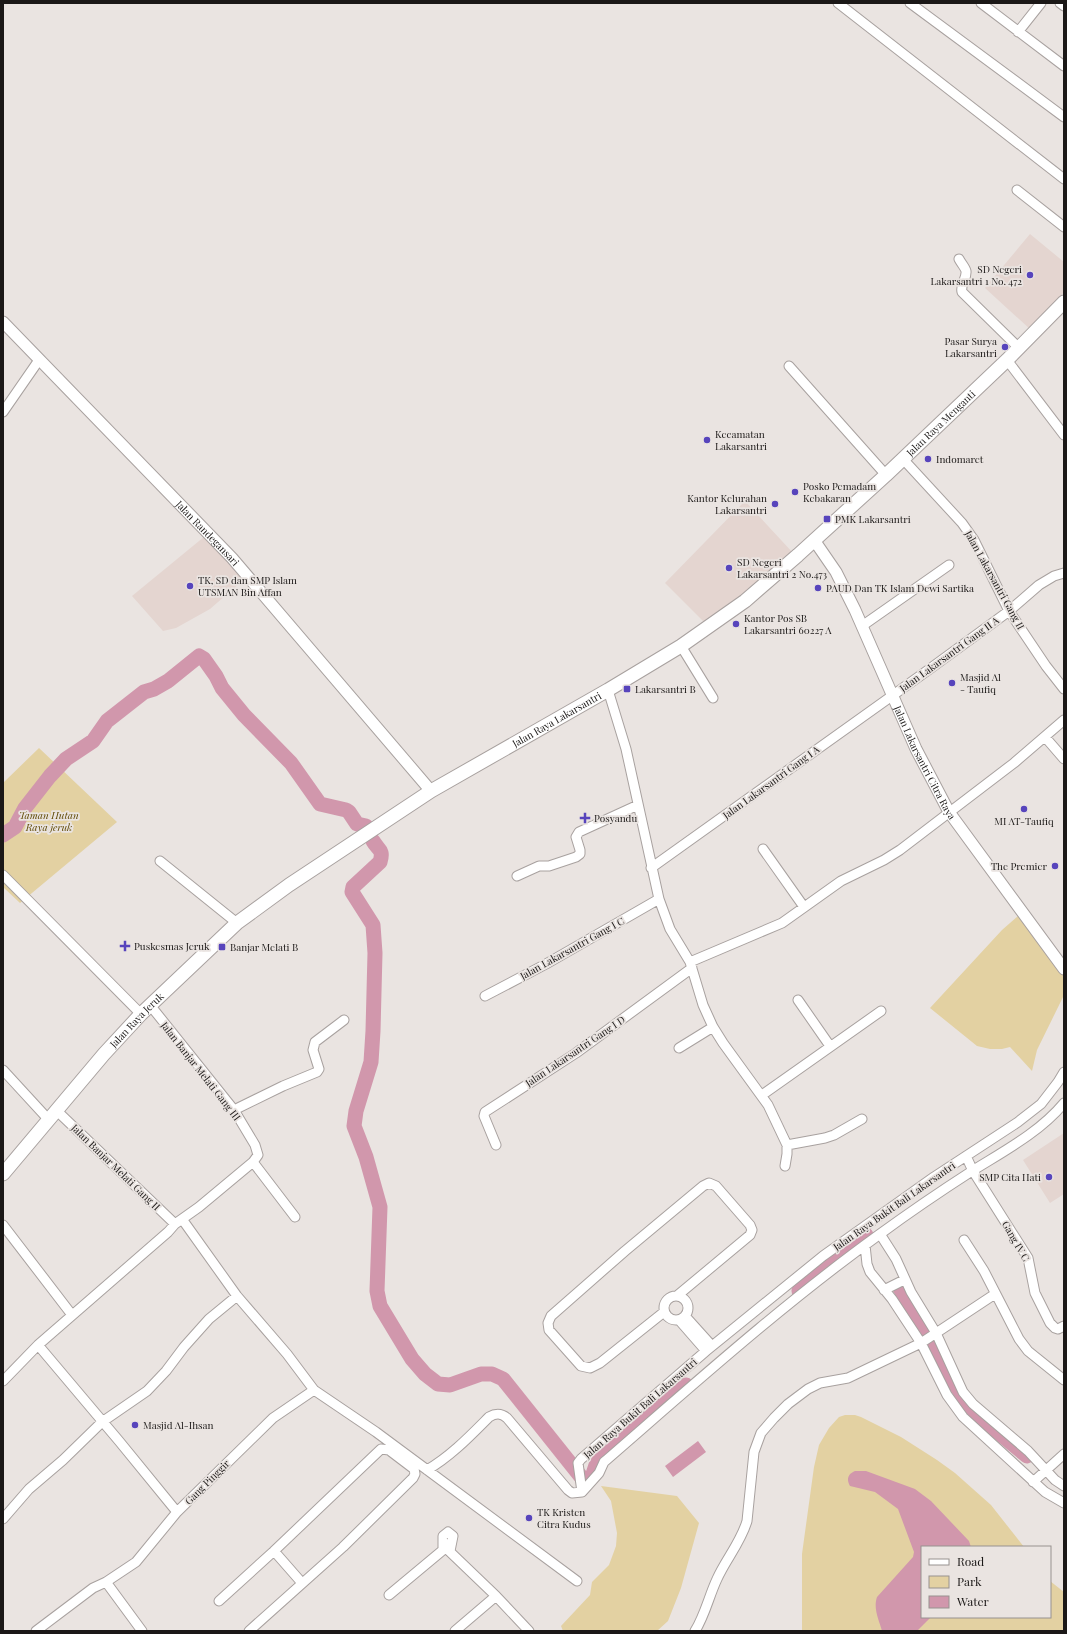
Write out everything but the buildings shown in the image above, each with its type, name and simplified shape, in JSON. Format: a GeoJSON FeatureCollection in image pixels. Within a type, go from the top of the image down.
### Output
{"type":"FeatureCollection","features":[{"type":"Feature","properties":{"kind":"main road","name":"Jalan Raya Menganti"},"geometry":{"type":"LineString","coordinates":[[814,540],[886,475],[1007,360],[1064,302]]}},
{"type":"Feature","properties":{"kind":"main road","name":"Jalan Raya Lakarsantri"},"geometry":{"type":"LineString","coordinates":[[289,885],[431,791],[608,690],[681,646],[745,600],[814,540]]}},
{"type":"Feature","properties":{"kind":"main road","name":"Jalan Raya Jeruk"},"geometry":{"type":"LineString","coordinates":[[3,1174],[52,1115],[146,1009],[237,923],[289,885]]}},
{"type":"Feature","properties":{"kind":"street"},"geometry":{"type":"LineString","coordinates":[[838,3],[1064,179]]}},
{"type":"Feature","properties":{"kind":"street"},"geometry":{"type":"LineString","coordinates":[[910,3],[1064,117]]}},
{"type":"Feature","properties":{"kind":"street"},"geometry":{"type":"LineString","coordinates":[[1018,32],[1041,3]]}},
{"type":"Feature","properties":{"kind":"street"},"geometry":{"type":"LineString","coordinates":[[1060,3],[1064,6]]}},
{"type":"Feature","properties":{"kind":"street"},"geometry":{"type":"LineString","coordinates":[[986,4],[1018,32],[1064,66]]}},
{"type":"Feature","properties":{"kind":"street"},"geometry":{"type":"LineString","coordinates":[[1017,190],[1064,227]]}},
{"type":"Feature","properties":{"kind":"street"},"geometry":{"type":"LineString","coordinates":[[959,259],[966,273],[961,288],[962,292],[1019,348]]}},
{"type":"Feature","properties":{"kind":"street","name":"Jalan Randegansari"},"geometry":{"type":"LineString","coordinates":[[3,322],[232,558],[431,791]]}},
{"type":"Feature","properties":{"kind":"street"},"geometry":{"type":"LineString","coordinates":[[3,412],[39,360]]}},
{"type":"Feature","properties":{"kind":"street"},"geometry":{"type":"LineString","coordinates":[[1007,360],[1064,435]]}},
{"type":"Feature","properties":{"kind":"street"},"geometry":{"type":"LineString","coordinates":[[789,366],[886,475]]}},
{"type":"Feature","properties":{"kind":"street","name":"Jalan Lakarsantri Gang II"},"geometry":{"type":"LineString","coordinates":[[903,459],[962,522],[974,540],[1009,611],[1046,666],[1064,689]]}},
{"type":"Feature","properties":{"kind":"street","name":"Jalan Lakarsantri Citra Raya"},"geometry":{"type":"LineString","coordinates":[[814,540],[836,572],[862,626],[916,748],[949,812],[1064,969]]}},
{"type":"Feature","properties":{"kind":"street"},"geometry":{"type":"LineString","coordinates":[[862,626],[949,565]]}},
{"type":"Feature","properties":{"kind":"street","name":"Jalan Lakarsantri Gang II A"},"geometry":{"type":"LineString","coordinates":[[892,695],[1009,611],[1039,585],[1054,576],[1064,573]]}},
{"type":"Feature","properties":{"kind":"street"},"geometry":{"type":"LineString","coordinates":[[681,646],[713,698]]}},
{"type":"Feature","properties":{"kind":"street"},"geometry":{"type":"LineString","coordinates":[[608,690],[626,749],[659,899],[670,928],[691,965],[703,1005],[713,1027],[723,1043],[762,1095],[787,1145],[785,1166]]}},
{"type":"Feature","properties":{"kind":"street","name":"Jalan Lakarsantri Gang I A"},"geometry":{"type":"LineString","coordinates":[[651,868],[892,695]]}},
{"type":"Feature","properties":{"kind":"street"},"geometry":{"type":"LineString","coordinates":[[691,965],[782,923],[841,881],[884,860],[900,850],[1014,763],[1064,720]]}},
{"type":"Feature","properties":{"kind":"street"},"geometry":{"type":"LineString","coordinates":[[1045,736],[1064,759]]}},
{"type":"Feature","properties":{"kind":"street"},"geometry":{"type":"LineString","coordinates":[[517,876],[539,866],[549,866],[576,857],[580,854],[576,837],[579,832],[638,804]]}},
{"type":"Feature","properties":{"kind":"street"},"geometry":{"type":"LineString","coordinates":[[763,849],[804,907]]}},
{"type":"Feature","properties":{"kind":"street"},"geometry":{"type":"LineString","coordinates":[[160,861],[237,923]]}},
{"type":"Feature","properties":{"kind":"street","name":"Jalan Banjar Melati Gang III"},"geometry":{"type":"LineString","coordinates":[[3,875],[146,1009],[234,1110],[255,1145],[258,1155],[253,1162]]}},
{"type":"Feature","properties":{"kind":"street","name":"Jalan Lakarsantri Gang I C"},"geometry":{"type":"LineString","coordinates":[[485,996],[546,964],[659,899]]}},
{"type":"Feature","properties":{"kind":"street","name":"Jalan Lakarsantri Gang I D"},"geometry":{"type":"LineString","coordinates":[[496,1145],[484,1116],[485,1112],[576,1053],[691,965]]}},
{"type":"Feature","properties":{"kind":"street"},"geometry":{"type":"LineString","coordinates":[[798,1000],[830,1046]]}},
{"type":"Feature","properties":{"kind":"street"},"geometry":{"type":"LineString","coordinates":[[762,1095],[881,1011]]}},
{"type":"Feature","properties":{"kind":"street"},"geometry":{"type":"LineString","coordinates":[[234,1110],[283,1086],[317,1072],[319,1070],[313,1050],[315,1042],[344,1020]]}},
{"type":"Feature","properties":{"kind":"street"},"geometry":{"type":"LineString","coordinates":[[679,1048],[713,1027]]}},
{"type":"Feature","properties":{"kind":"street","name":"Jalan Banjar Melati Gang II"},"geometry":{"type":"LineString","coordinates":[[3,1070],[52,1115],[179,1222],[237,1296],[271,1334],[314,1390],[376,1432],[577,1581]]}},
{"type":"Feature","properties":{"kind":"street","name":"Jalan Raya Bukit Bali Lakarsantri"},"geometry":{"type":"LineString","coordinates":[[582,1489],[578,1463],[713,1353],[823,1256],[934,1177],[1018,1122],[1041,1104],[1064,1072]]}},
{"type":"Feature","properties":{"kind":"street","name":"Jalan Raya Bukit Bali Lakarsantri"},"geometry":{"type":"LineString","coordinates":[[582,1489],[596,1476],[604,1462],[713,1353],[880,1234],[994,1158],[1053,1116],[1064,1103]]}},
{"type":"Feature","properties":{"kind":"street"},"geometry":{"type":"LineString","coordinates":[[787,1145],[834,1135],[862,1119]]}},
{"type":"Feature","properties":{"kind":"street"},"geometry":{"type":"LineString","coordinates":[[966,1156],[973,1171]]}},
{"type":"Feature","properties":{"kind":"street"},"geometry":{"type":"LineString","coordinates":[[3,1382],[38,1345],[72,1315],[157,1243],[179,1222],[199,1208],[253,1162],[295,1217]]}},
{"type":"Feature","properties":{"kind":"street","name":"Gang IV C"},"geometry":{"type":"LineString","coordinates":[[973,1171],[1028,1258],[1035,1293],[1050,1323],[1058,1329],[1064,1326]]}},
{"type":"Feature","properties":{"kind":"street"},"geometry":{"type":"LineString","coordinates":[[664,1312],[600,1363],[590,1368],[581,1366],[549,1330],[548,1323],[551,1316],[625,1251],[703,1186],[709,1183],[716,1186],[750,1225],[752,1230],[750,1235],[678,1295]]}},
{"type":"Feature","properties":{"kind":"street"},"geometry":{"type":"LineString","coordinates":[[3,1225],[72,1315]]}},
{"type":"Feature","properties":{"kind":"street"},"geometry":{"type":"LineString","coordinates":[[880,1234],[896,1259],[904,1280],[936,1333],[963,1392],[973,1404],[1028,1451],[1055,1480],[1064,1486]]}},
{"type":"Feature","properties":{"kind":"street"},"geometry":{"type":"LineString","coordinates":[[964,1240],[984,1271],[1019,1339],[1028,1352],[1064,1380]]}},
{"type":"Feature","properties":{"kind":"street"},"geometry":{"type":"LineString","coordinates":[[865,1245],[867,1264],[870,1272],[921,1342],[948,1396],[963,1417],[1033,1482],[1045,1492],[1064,1502]]}},
{"type":"Feature","properties":{"kind":"street"},"geometry":{"type":"LineString","coordinates":[[884,1290],[904,1280]]}},
{"type":"Feature","properties":{"kind":"street"},"geometry":{"type":"LineString","coordinates":[[695,1631],[703,1615],[717,1578],[744,1532],[747,1521],[754,1452],[761,1433],[774,1418],[788,1404],[808,1389],[820,1383],[848,1378],[921,1342],[995,1294]]}},
{"type":"Feature","properties":{"kind":"street"},"geometry":{"type":"LineString","coordinates":[[682,1318],[688,1309],[688,1305],[684,1298],[678,1295],[673,1295],[666,1300],[663,1308],[664,1312],[670,1318],[682,1318],[713,1353]]}},
{"type":"Feature","properties":{"kind":"street"},"geometry":{"type":"LineString","coordinates":[[3,1519],[29,1489],[63,1460],[102,1422],[148,1390],[166,1371],[208,1319],[237,1296]]}},
{"type":"Feature","properties":{"kind":"street"},"geometry":{"type":"LineString","coordinates":[[38,1345],[178,1512]]}},
{"type":"Feature","properties":{"kind":"street","name":"Gang Pinggir"},"geometry":{"type":"LineString","coordinates":[[36,1631],[93,1588],[106,1582],[136,1562],[178,1512],[273,1418],[314,1390]]}},
{"type":"Feature","properties":{"kind":"street"},"geometry":{"type":"LineString","coordinates":[[427,1470],[440,1462],[457,1448],[489,1417],[499,1413],[507,1418],[568,1490],[572,1493],[582,1489]]}},
{"type":"Feature","properties":{"kind":"street"},"geometry":{"type":"LineString","coordinates":[[219,1601],[382,1449],[389,1450],[414,1469],[415,1474],[413,1478],[343,1547],[249,1631]]}},
{"type":"Feature","properties":{"kind":"street"},"geometry":{"type":"LineString","coordinates":[[1033,1482],[1064,1454]]}},
{"type":"Feature","properties":{"kind":"street"},"geometry":{"type":"LineString","coordinates":[[389,1595],[446,1550],[496,1596],[529,1631]]}},
{"type":"Feature","properties":{"kind":"street"},"geometry":{"type":"LineString","coordinates":[[274,1551],[302,1584]]}},
{"type":"Feature","properties":{"kind":"street"},"geometry":{"type":"LineString","coordinates":[[106,1582],[142,1631]]}},
{"type":"Feature","properties":{"kind":"street"},"geometry":{"type":"LineString","coordinates":[[455,1631],[496,1596]]}},
{"type":"Feature","properties":{"kind":"shaded area","name":"SD Negeri Lakarsantri 1 No. 472"},"geometry":{"type":"Polygon","coordinates":[[[1030,234],[1064,262],[1064,292],[1031,330],[985,288],[1030,234]]]}},
{"type":"Feature","properties":{"kind":"shaded area","name":"SD Negeri Lakarsantri 2 No.473"},"geometry":{"type":"Polygon","coordinates":[[[745,501],[794,554],[708,626],[665,583],[745,501]]]}},
{"type":"Feature","properties":{"kind":"shaded area","name":"TK, SD dan SMP Islam UTSMAN Bin Affan"},"geometry":{"type":"Polygon","coordinates":[[[210,532],[248,576],[210,609],[176,628],[163,631],[132,596],[210,532]]]}},
{"type":"Feature","properties":{"kind":"shaded area","name":"SMP Cita Hati"},"geometry":{"type":"Polygon","coordinates":[[[1064,1133],[1064,1194],[1050,1203],[1023,1160],[1064,1133]]]}},
{"type":"Feature","properties":{"kind":"green space","name":"Taman Hutan Raya jeruk"},"geometry":{"type":"Polygon","coordinates":[[[39,748],[117,822],[20,903],[3,887],[3,783],[39,748]]]}},
{"type":"Feature","properties":{"kind":"green space"},"geometry":{"type":"Polygon","coordinates":[[[1019,915],[1064,974],[1064,995],[1037,1050],[1032,1071],[1010,1047],[990,1049],[977,1046],[930,1008],[1002,930],[1019,915]]]}},
{"type":"Feature","properties":{"kind":"green space"},"geometry":{"type":"Polygon","coordinates":[[[845,1415],[855,1415],[861,1417],[901,1437],[937,1460],[955,1473],[991,1505],[1023,1546],[921,1546],[921,1618],[1051,1618],[1051,1582],[1064,1592],[1064,1631],[802,1631],[802,1554],[814,1467],[819,1445],[829,1428],[839,1417],[845,1415]]]}},
{"type":"Feature","properties":{"kind":"green space"},"geometry":{"type":"Polygon","coordinates":[[[601,1486],[677,1496],[699,1523],[681,1588],[668,1621],[657,1631],[563,1631],[561,1626],[590,1595],[592,1582],[609,1565],[616,1546],[617,1533],[611,1501],[601,1486]]]}},
{"type":"Feature","properties":{"kind":"water"},"geometry":{"type":"Polygon","coordinates":[[[698,1441],[706,1452],[673,1477],[665,1466],[698,1441]]]}},
{"type":"Feature","properties":{"kind":"water"},"geometry":{"type":"Polygon","coordinates":[[[855,1471],[866,1471],[915,1489],[931,1501],[969,1541],[971,1546],[921,1546],[921,1618],[930,1618],[917,1631],[882,1631],[876,1610],[877,1597],[913,1557],[914,1552],[898,1509],[875,1492],[850,1486],[848,1477],[855,1471]]]}},
{"type":"Feature","properties":{"kind":"waterway"},"geometry":{"type":"LineString","coordinates":[[3,835],[15,827],[25,808],[50,776],[66,759],[93,741],[107,721],[144,692],[154,689],[168,681],[199,656],[204,659],[216,676],[222,688],[244,715],[291,763],[320,804],[346,810],[357,824],[366,826],[370,831]]}},
{"type":"Feature","properties":{"kind":"waterway"},"geometry":{"type":"LineString","coordinates":[[373,841],[381,852],[380,862],[353,887],[352,892],[373,925],[375,953],[371,1062],[356,1111],[354,1126],[366,1157],[380,1207],[377,1291],[380,1306],[412,1359],[425,1374],[438,1384],[450,1385],[481,1374],[492,1374],[503,1379],[582,1478]]}},
{"type":"Feature","properties":{"kind":"waterway"},"geometry":{"type":"LineString","coordinates":[[799,1291],[866,1235]]}},
{"type":"Feature","properties":{"kind":"waterway"},"geometry":{"type":"LineString","coordinates":[[900,1288],[923,1329]]}},
{"type":"Feature","properties":{"kind":"waterway"},"geometry":{"type":"LineString","coordinates":[[933,1347],[968,1405],[976,1414],[1027,1456]]}},
{"type":"Feature","properties":{"kind":"waterway"},"geometry":{"type":"LineString","coordinates":[[592,1477],[596,1465],[604,1453],[686,1385]]}},
{"type":"Feature","properties":{"kind":"place","name":"SD Negeri Lakarsantri 1 No. 472"},"geometry":{"type":"Point","coordinates":[1030,275]}},
{"type":"Feature","properties":{"kind":"place","name":"Pasar Surya Lakarsantri"},"geometry":{"type":"Point","coordinates":[1005,347]}},
{"type":"Feature","properties":{"kind":"place","name":"Kecamatan Lakarsantri"},"geometry":{"type":"Point","coordinates":[707,440]}},
{"type":"Feature","properties":{"kind":"place","name":"Indomaret"},"geometry":{"type":"Point","coordinates":[928,459]}},
{"type":"Feature","properties":{"kind":"place","name":"Posko Pemadam Kebakaran"},"geometry":{"type":"Point","coordinates":[795,492]}},
{"type":"Feature","properties":{"kind":"place","name":"Kantor Kelurahan Lakarsantri"},"geometry":{"type":"Point","coordinates":[775,504]}},
{"type":"Feature","properties":{"kind":"place","name":"PMK Lakarsantri"},"geometry":{"type":"Point","coordinates":[827,519]}},
{"type":"Feature","properties":{"kind":"place","name":"SD Negeri Lakarsantri 2 No.473"},"geometry":{"type":"Point","coordinates":[729,568]}},
{"type":"Feature","properties":{"kind":"place","name":"TK, SD dan SMP Islam UTSMAN Bin Affan"},"geometry":{"type":"Point","coordinates":[190,586]}},
{"type":"Feature","properties":{"kind":"place","name":"PAUD Dan TK Islam Dewi Sartika"},"geometry":{"type":"Point","coordinates":[818,588]}},
{"type":"Feature","properties":{"kind":"place","name":"Kantor Pos SB Lakarsantri 60227 A"},"geometry":{"type":"Point","coordinates":[736,624]}},
{"type":"Feature","properties":{"kind":"place","name":"Masjid Al - Taufiq"},"geometry":{"type":"Point","coordinates":[952,683]}},
{"type":"Feature","properties":{"kind":"place","name":"Lakarsantri B"},"geometry":{"type":"Point","coordinates":[627,689]}},
{"type":"Feature","properties":{"kind":"place","name":"MI AT-Taufiq"},"geometry":{"type":"Point","coordinates":[1024,809]}},
{"type":"Feature","properties":{"kind":"place","name":"Posyandu"},"geometry":{"type":"Point","coordinates":[585,818]}},
{"type":"Feature","properties":{"kind":"place","name":"The Premier"},"geometry":{"type":"Point","coordinates":[1055,866]}},
{"type":"Feature","properties":{"kind":"place","name":"Puskesmas Jeruk"},"geometry":{"type":"Point","coordinates":[125,946]}},
{"type":"Feature","properties":{"kind":"place","name":"Banjar Melati B"},"geometry":{"type":"Point","coordinates":[222,947]}},
{"type":"Feature","properties":{"kind":"place","name":"SMP Cita Hati"},"geometry":{"type":"Point","coordinates":[1049,1177]}},
{"type":"Feature","properties":{"kind":"place","name":"Masjid Al-Ihsan"},"geometry":{"type":"Point","coordinates":[135,1425]}},
{"type":"Feature","properties":{"kind":"place","name":"TK Kristen Citra Kudus"},"geometry":{"type":"Point","coordinates":[529,1518]}}]}
